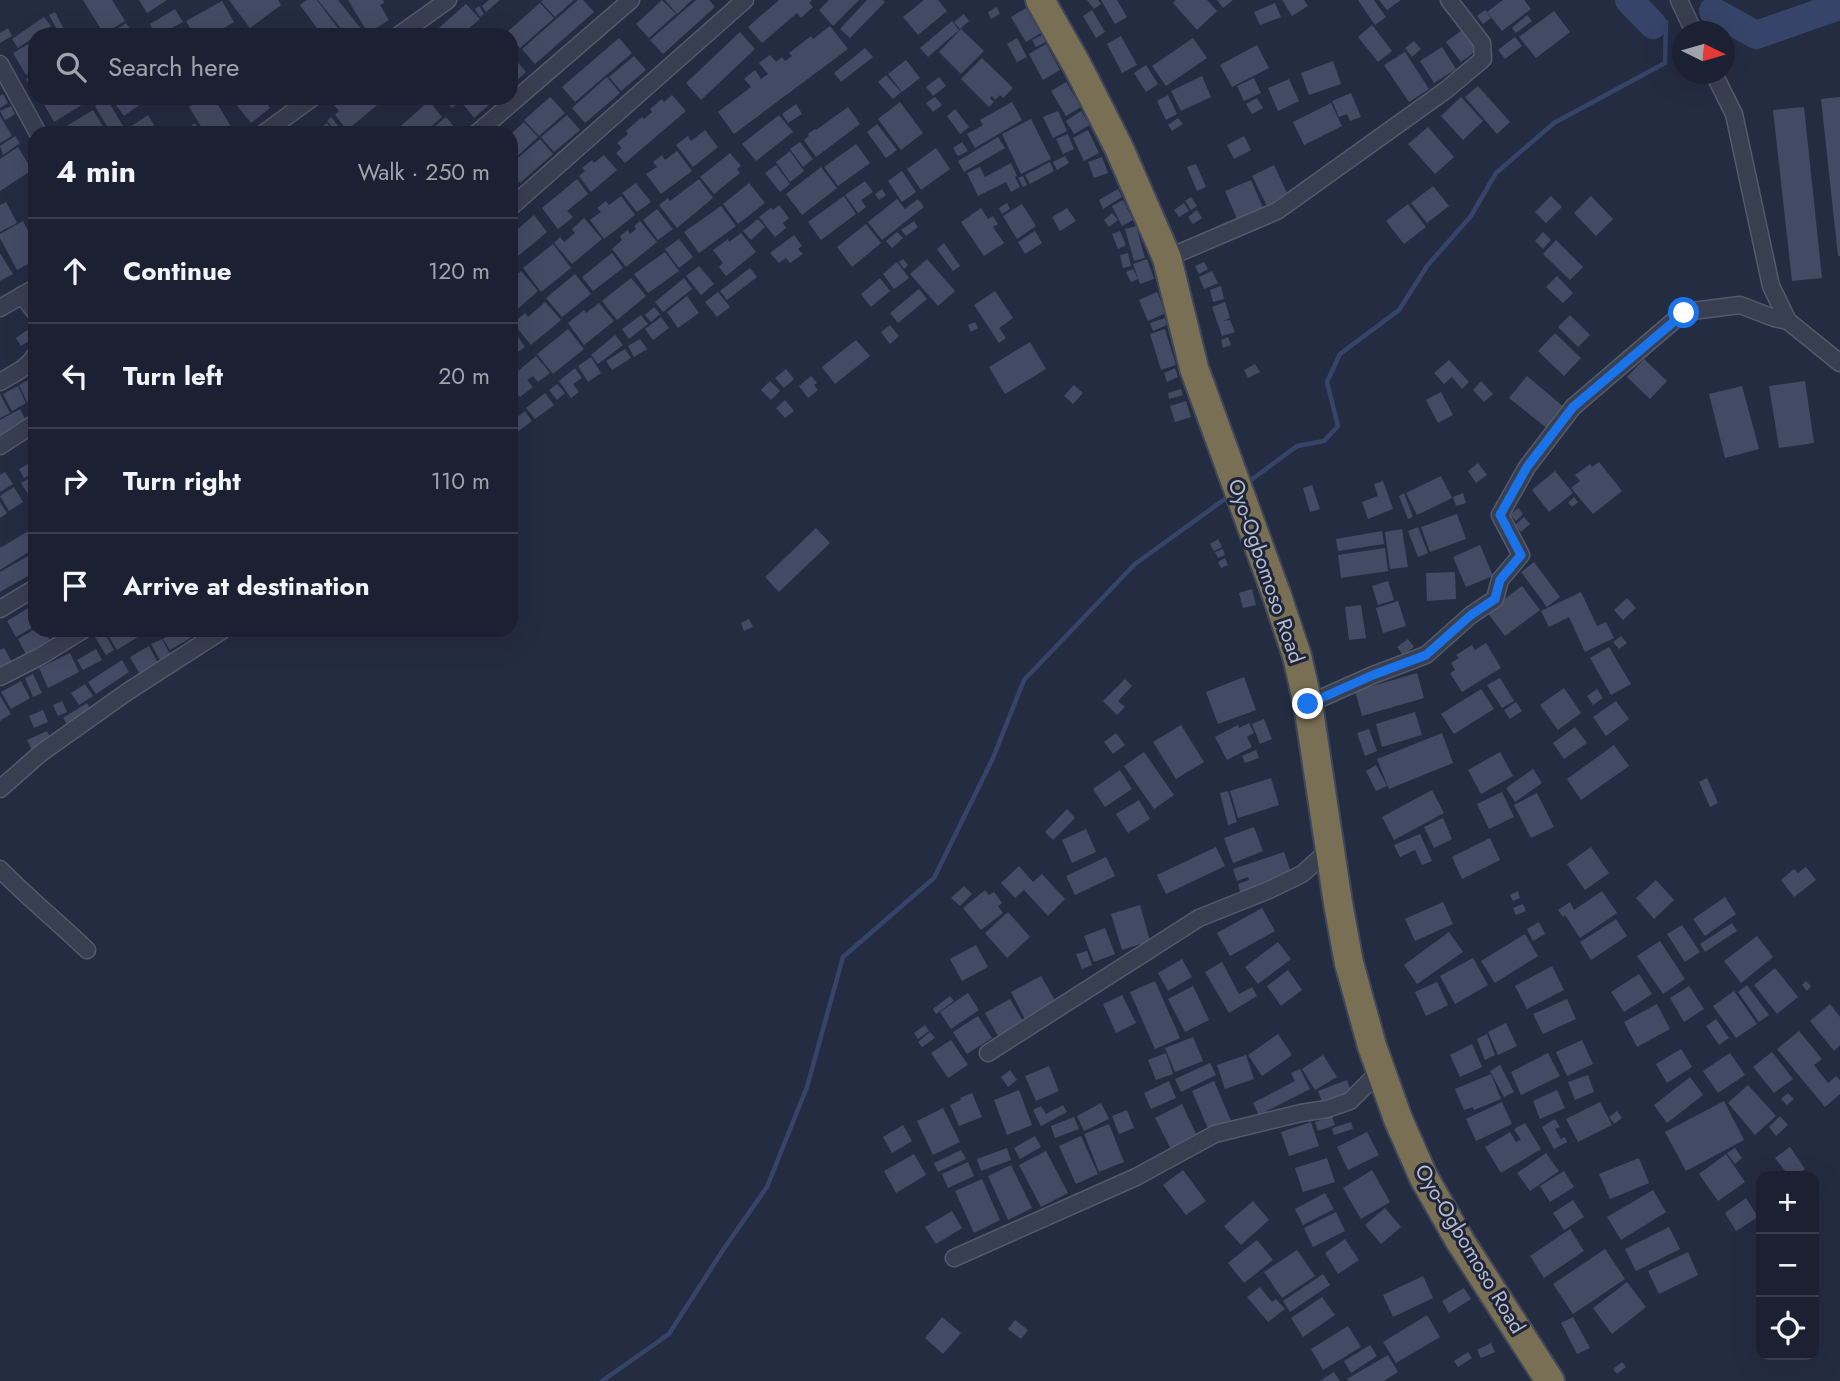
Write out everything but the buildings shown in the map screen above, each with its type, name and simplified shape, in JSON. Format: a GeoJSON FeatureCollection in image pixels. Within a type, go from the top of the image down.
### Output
{"type":"FeatureCollection","features":[{"type":"Feature","properties":{"kind":"highway","name":"Oyo-Ogbomoso Road"},"geometry":{"type":"LineString","coordinates":[[1040,0],[1119,148],[1167,258],[1194,368],[1297,656],[1308,704],[1349,963],[1398,1119],[1424,1178],[1460,1241],[1550,1381]]}},
{"type":"Feature","properties":{"kind":"street"},"geometry":{"type":"LineString","coordinates":[[409,28],[448,0]]}},
{"type":"Feature","properties":{"kind":"street"},"geometry":{"type":"LineString","coordinates":[[518,98],[631,0]]}},
{"type":"Feature","properties":{"kind":"street"},"geometry":{"type":"LineString","coordinates":[[518,201],[745,0]]}},
{"type":"Feature","properties":{"kind":"street"},"geometry":{"type":"LineString","coordinates":[[1167,258],[1277,211],[1446,90],[1483,59],[1482,43],[1448,0]]}},
{"type":"Feature","properties":{"kind":"street"},"geometry":{"type":"LineString","coordinates":[[1679,0],[1689,21]]}},
{"type":"Feature","properties":{"kind":"street"},"geometry":{"type":"LineString","coordinates":[[0,64],[34,126]]}},
{"type":"Feature","properties":{"kind":"street"},"geometry":{"type":"LineString","coordinates":[[1719,84],[1734,114],[1771,286],[1788,321],[1840,363]]}},
{"type":"Feature","properties":{"kind":"street"},"geometry":{"type":"LineString","coordinates":[[274,126],[302,105]]}},
{"type":"Feature","properties":{"kind":"street"},"geometry":{"type":"LineString","coordinates":[[485,126],[509,105]]}},
{"type":"Feature","properties":{"kind":"street"},"geometry":{"type":"LineString","coordinates":[[0,307],[28,291]]}},
{"type":"Feature","properties":{"kind":"street"},"geometry":{"type":"LineString","coordinates":[[1308,704],[1426,655],[1471,615],[1495,599],[1500,580],[1521,555],[1500,515],[1527,467],[1573,407],[1684,313],[1740,305],[1788,321]]}},
{"type":"Feature","properties":{"kind":"street"},"geometry":{"type":"LineString","coordinates":[[0,382],[28,364]]}},
{"type":"Feature","properties":{"kind":"street"},"geometry":{"type":"LineString","coordinates":[[0,446],[28,428]]}},
{"type":"Feature","properties":{"kind":"street"},"geometry":{"type":"LineString","coordinates":[[0,609],[28,592]]}},
{"type":"Feature","properties":{"kind":"street"},"geometry":{"type":"LineString","coordinates":[[0,677],[72,637]]}},
{"type":"Feature","properties":{"kind":"street"},"geometry":{"type":"LineString","coordinates":[[0,789],[41,754],[127,692],[212,637]]}},
{"type":"Feature","properties":{"kind":"street"},"geometry":{"type":"LineString","coordinates":[[988,1053],[1199,918],[1302,874],[1330,849]]}},
{"type":"Feature","properties":{"kind":"street"},"geometry":{"type":"LineString","coordinates":[[0,869],[87,950]]}},
{"type":"Feature","properties":{"kind":"street"},"geometry":{"type":"LineString","coordinates":[[954,1258],[1136,1177],[1215,1134],[1350,1101],[1381,1070]]}},
{"type":"Feature","properties":{"kind":"waterway"},"geometry":{"type":"LineString","coordinates":[[1629,0],[1653,25]]}},
{"type":"Feature","properties":{"kind":"waterway"},"geometry":{"type":"LineString","coordinates":[[1713,11],[1756,35],[1840,7]]}},
{"type":"Feature","properties":{"kind":"waterway"},"geometry":{"type":"LineString","coordinates":[[1247,483],[1297,446],[1324,441],[1338,426],[1327,382],[1340,354],[1399,310],[1427,266],[1471,216],[1496,173],[1554,123],[1665,63],[1666,22]]}},
{"type":"Feature","properties":{"kind":"waterway"},"geometry":{"type":"LineString","coordinates":[[602,1381],[669,1334],[767,1187],[807,1087],[843,957],[934,878],[993,758],[1024,680],[1135,564],[1229,496]]}},
{"type":"Feature","properties":{"kind":"route"},"geometry":{"type":"LineString","coordinates":[[1308,704],[1426,655],[1471,615],[1495,599],[1500,580],[1521,555],[1500,515],[1527,467],[1573,407],[1684,313]]}}]}
